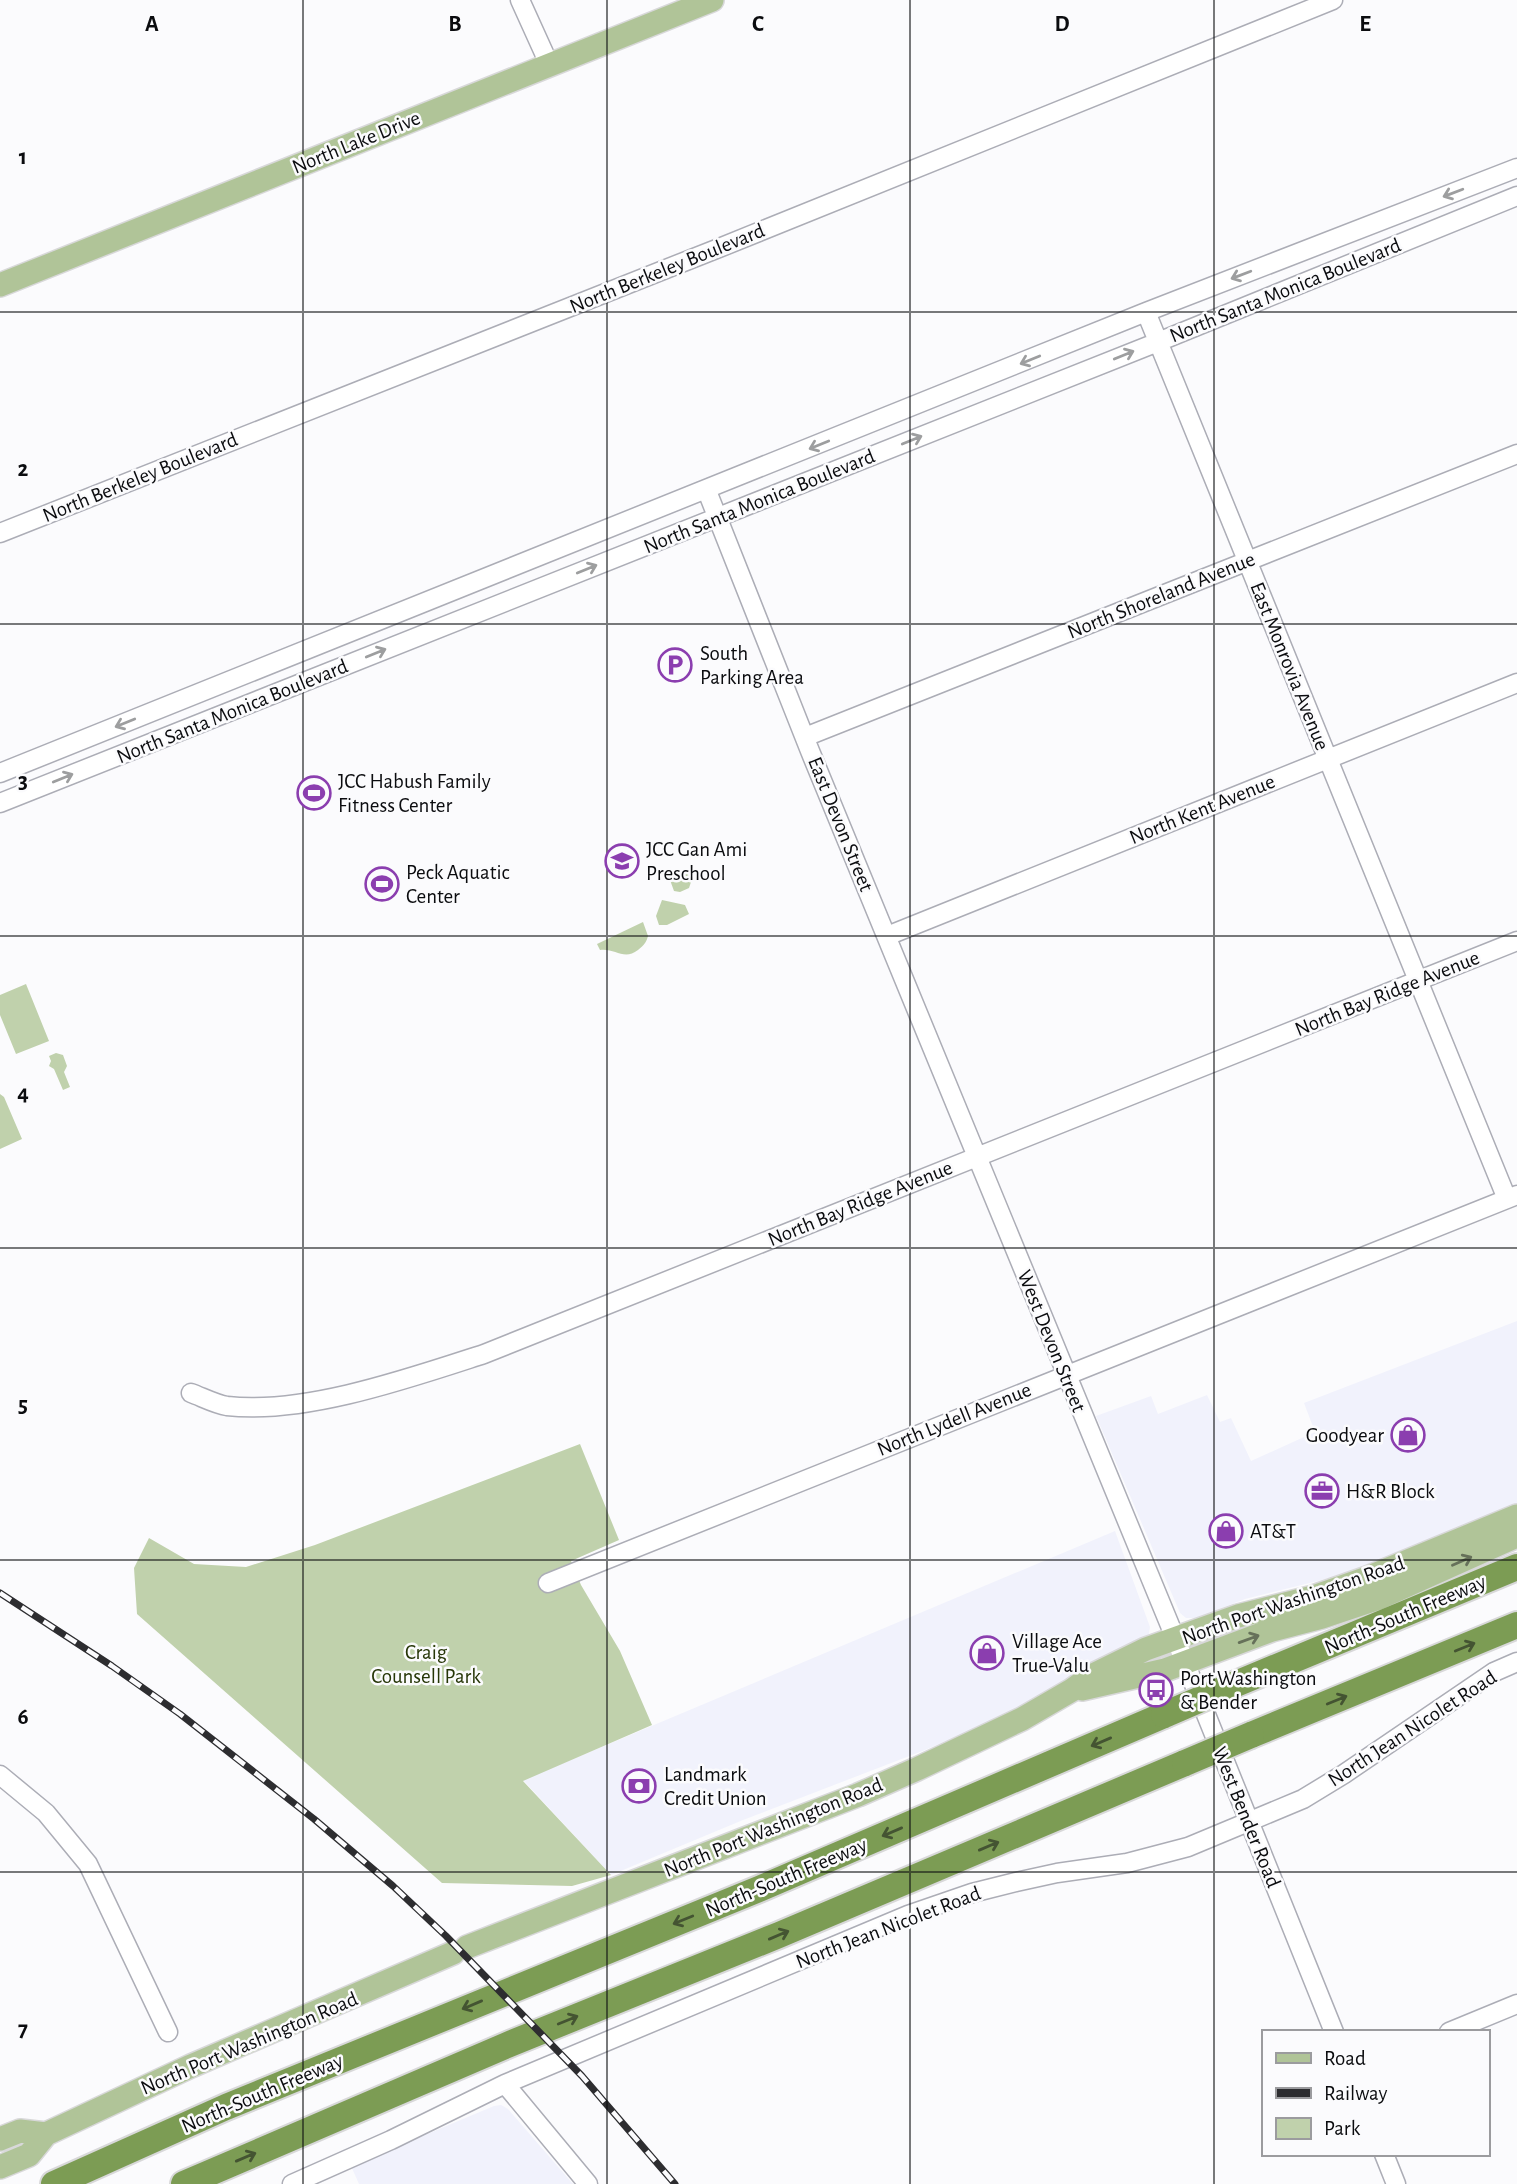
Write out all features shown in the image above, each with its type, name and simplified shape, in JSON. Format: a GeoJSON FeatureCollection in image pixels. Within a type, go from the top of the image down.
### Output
{"type":"FeatureCollection","features":[{"type":"Feature","properties":{"kind":"highway","name":"North-South Freeway"},"geometry":{"type":"LineString","coordinates":[[54,2184],[226,2107],[759,1889],[1231,1686],[1517,1567]]}},
{"type":"Feature","properties":{"kind":"highway"},"geometry":{"type":"LineString","coordinates":[[184,2184],[512,2043],[779,1935],[1517,1625]]}},
{"type":"Feature","properties":{"kind":"main road","name":"North Lake Drive"},"geometry":{"type":"LineString","coordinates":[[0,285],[712,0]]}},
{"type":"Feature","properties":{"kind":"main road","name":"North Port Washington Road"},"geometry":{"type":"LineString","coordinates":[[0,2167],[29,2155],[46,2134],[191,2066],[460,1950],[858,1795],[918,1769],[1022,1719],[1123,1659],[1238,1616],[1312,1597],[1367,1578],[1517,1516]]}},
{"type":"Feature","properties":{"kind":"main road","name":"North Port Washington Road"},"geometry":{"type":"LineString","coordinates":[[1072,1690],[1165,1670],[1272,1630],[1379,1598],[1517,1536]]}},
{"type":"Feature","properties":{"kind":"main road","name":"North Port Washington Road"},"geometry":{"type":"LineString","coordinates":[[0,2139],[20,2131],[46,2134]]}},
{"type":"Feature","properties":{"kind":"street"},"geometry":{"type":"LineString","coordinates":[[520,0],[549,64]]}},
{"type":"Feature","properties":{"kind":"street","name":"North Berkeley Boulevard"},"geometry":{"type":"LineString","coordinates":[[0,533],[719,248],[1333,0]]}},
{"type":"Feature","properties":{"kind":"street","name":"North Santa Monica Boulevard"},"geometry":{"type":"LineString","coordinates":[[0,773],[1146,313],[1517,168]]}},
{"type":"Feature","properties":{"kind":"street","name":"North Santa Monica Boulevard"},"geometry":{"type":"LineString","coordinates":[[0,803],[1158,342],[1517,196]]}},
{"type":"Feature","properties":{"kind":"street","name":"East Monrovia Avenue"},"geometry":{"type":"LineString","coordinates":[[1146,313],[1418,981],[1512,1197]]}},
{"type":"Feature","properties":{"kind":"street","name":"North Shoreland Avenue"},"geometry":{"type":"LineString","coordinates":[[805,737],[1517,454]]}},
{"type":"Feature","properties":{"kind":"street","name":"East Devon Street"},"geometry":{"type":"LineString","coordinates":[[707,491],[977,1156]]}},
{"type":"Feature","properties":{"kind":"street","name":"North Kent Avenue"},"geometry":{"type":"LineString","coordinates":[[887,936],[1517,683]]}},
{"type":"Feature","properties":{"kind":"street","name":"North Bay Ridge Avenue"},"geometry":{"type":"LineString","coordinates":[[191,1393],[225,1405],[268,1406],[312,1402],[404,1379],[484,1354],[1517,941]]}},
{"type":"Feature","properties":{"kind":"street","name":"West Devon Street"},"geometry":{"type":"LineString","coordinates":[[977,1156],[1128,1525]]}},
{"type":"Feature","properties":{"kind":"street","name":"North Lydell Avenue"},"geometry":{"type":"LineString","coordinates":[[548,1583],[1512,1197]]}},
{"type":"Feature","properties":{"kind":"street","name":"West Bender Road"},"geometry":{"type":"LineString","coordinates":[[1128,1525],[1333,2030]]}},
{"type":"Feature","properties":{"kind":"street","name":"North Jean Nicolet Road"},"geometry":{"type":"LineString","coordinates":[[292,2184],[391,2140],[505,2084],[908,1915],[1016,1881],[1127,1863],[1188,1847],[1303,1799],[1494,1672],[1517,1662]]}},
{"type":"Feature","properties":{"kind":"street"},"geometry":{"type":"LineString","coordinates":[[0,1775],[46,1813],[88,1864],[168,2032]]}},
{"type":"Feature","properties":{"kind":"street"},"geometry":{"type":"LineString","coordinates":[[1454,2030],[1517,2004]]}},
{"type":"Feature","properties":{"kind":"street"},"geometry":{"type":"LineString","coordinates":[[505,2084],[589,2184]]}},
{"type":"Feature","properties":{"kind":"street"},"geometry":{"type":"LineString","coordinates":[[1385,2156],[1396,2184]]}},
{"type":"Feature","properties":{"kind":"shaded area"},"geometry":{"type":"Polygon","coordinates":[[[1517,1321],[1517,1505],[1384,1560],[1334,1577],[1245,1599],[1196,1618],[1186,1618],[1180,1613],[1096,1416],[1151,1396],[1158,1414],[1207,1395],[1220,1422],[1231,1418],[1251,1461],[1315,1432],[1304,1403],[1517,1321]]]}},
{"type":"Feature","properties":{"kind":"shaded area"},"geometry":{"type":"Polygon","coordinates":[[[1115,1531],[1150,1627],[1148,1639],[1053,1695],[925,1750],[743,1820],[611,1875],[523,1780],[1115,1531]]]}},
{"type":"Feature","properties":{"kind":"shaded area"},"geometry":{"type":"Polygon","coordinates":[[[501,2105],[508,2109],[573,2184],[359,2184],[351,2166],[501,2105]]]}},
{"type":"Feature","properties":{"kind":"green space"},"geometry":{"type":"Polygon","coordinates":[[[688,873],[691,882],[689,888],[680,892],[674,891],[670,880],[688,873]]]}},
{"type":"Feature","properties":{"kind":"green space"},"geometry":{"type":"Polygon","coordinates":[[[662,900],[685,905],[689,914],[667,925],[659,925],[656,916],[662,900]]]}},
{"type":"Feature","properties":{"kind":"green space"},"geometry":{"type":"Polygon","coordinates":[[[643,922],[648,936],[638,950],[624,954],[600,950],[597,944],[643,922]]]}},
{"type":"Feature","properties":{"kind":"green space"},"geometry":{"type":"Polygon","coordinates":[[[26,984],[49,1041],[16,1054],[0,1015],[0,995],[26,984]]]}},
{"type":"Feature","properties":{"kind":"green space"},"geometry":{"type":"Polygon","coordinates":[[[56,1053],[63,1055],[67,1066],[64,1072],[70,1087],[63,1090],[54,1069],[49,1066],[49,1056],[56,1053]]]}},
{"type":"Feature","properties":{"kind":"green space"},"geometry":{"type":"Polygon","coordinates":[[[0,1094],[4,1097],[22,1139],[0,1149],[0,1094]]]}},
{"type":"Feature","properties":{"kind":"green space","name":"Craig Counsell Park"},"geometry":{"type":"Polygon","coordinates":[[[580,1444],[619,1540],[571,1561],[581,1585],[620,1651],[652,1725],[523,1781],[611,1875],[572,1886],[442,1883],[137,1614],[134,1568],[149,1538],[194,1564],[246,1567],[315,1545],[580,1444]]]}},
{"type":"Feature","properties":{"kind":"railway"},"geometry":{"type":"LineString","coordinates":[[0,1593],[180,1714],[314,1819],[393,1886],[446,1936],[582,2076],[675,2184]]}},
{"type":"Feature","properties":{"kind":"place","name":"South Parking Area"},"geometry":{"type":"Point","coordinates":[675,665]}},
{"type":"Feature","properties":{"kind":"place","name":"JCC Habush Family Fitness Center"},"geometry":{"type":"Point","coordinates":[314,793]}},
{"type":"Feature","properties":{"kind":"place","name":"JCC Gan Ami Preschool"},"geometry":{"type":"Point","coordinates":[622,861]}},
{"type":"Feature","properties":{"kind":"place","name":"Peck Aquatic Center"},"geometry":{"type":"Point","coordinates":[382,884]}},
{"type":"Feature","properties":{"kind":"place","name":"Goodyear"},"geometry":{"type":"Point","coordinates":[1408,1435]}},
{"type":"Feature","properties":{"kind":"place","name":"H&R Block"},"geometry":{"type":"Point","coordinates":[1322,1491]}},
{"type":"Feature","properties":{"kind":"place","name":"AT&T"},"geometry":{"type":"Point","coordinates":[1226,1531]}},
{"type":"Feature","properties":{"kind":"place","name":"Village Ace True-Valu"},"geometry":{"type":"Point","coordinates":[987,1653]}},
{"type":"Feature","properties":{"kind":"place","name":"Port Washington & Bender"},"geometry":{"type":"Point","coordinates":[1156,1690]}},
{"type":"Feature","properties":{"kind":"place","name":"Landmark Credit Union"},"geometry":{"type":"Point","coordinates":[639,1786]}}]}
